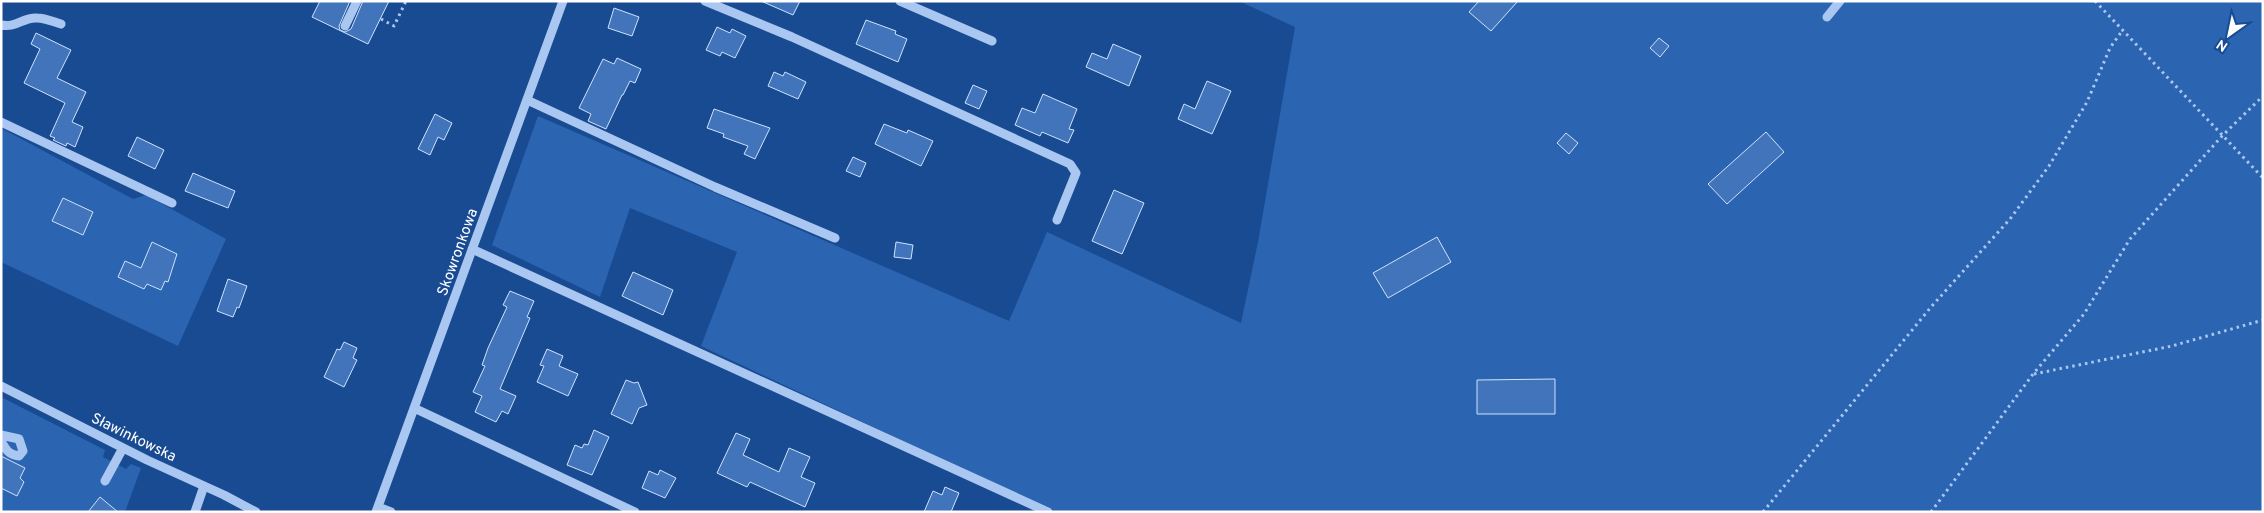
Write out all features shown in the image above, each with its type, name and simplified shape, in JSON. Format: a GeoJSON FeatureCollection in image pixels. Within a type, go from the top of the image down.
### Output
{"type":"FeatureCollection","features":[{"type":"Feature","properties":{"kind":"street"},"geometry":{"type":"LineString","coordinates":[[345,26],[357,1]]}},
{"type":"Feature","properties":{"kind":"street","name":"Skowronkowa"},"geometry":{"type":"LineString","coordinates":[[377,509],[563,1]]}},
{"type":"Feature","properties":{"kind":"street"},"geometry":{"type":"LineString","coordinates":[[705,1],[792,38],[1070,164],[1076,173],[1057,220]]}},
{"type":"Feature","properties":{"kind":"street"},"geometry":{"type":"LineString","coordinates":[[900,1],[992,42]]}},
{"type":"Feature","properties":{"kind":"street"},"geometry":{"type":"LineString","coordinates":[[1827,17],[1840,1]]}},
{"type":"Feature","properties":{"kind":"street"},"geometry":{"type":"LineString","coordinates":[[1,25],[11,27],[28,19],[38,18],[61,24]]}},
{"type":"Feature","properties":{"kind":"street"},"geometry":{"type":"LineString","coordinates":[[527,100],[715,187],[835,238]]}},
{"type":"Feature","properties":{"kind":"street"},"geometry":{"type":"LineString","coordinates":[[1,122],[172,203]]}},
{"type":"Feature","properties":{"kind":"street"},"geometry":{"type":"LineString","coordinates":[[472,249],[1048,512]]}},
{"type":"Feature","properties":{"kind":"street","name":"Sławinkowska"},"geometry":{"type":"LineString","coordinates":[[1,386],[123,448],[256,512]]}},
{"type":"Feature","properties":{"kind":"street"},"geometry":{"type":"LineString","coordinates":[[414,408],[635,512]]}},
{"type":"Feature","properties":{"kind":"street"},"geometry":{"type":"LineString","coordinates":[[1,435],[19,439],[23,451],[19,456],[12,455],[6,450],[1,441]]}},
{"type":"Feature","properties":{"kind":"street"},"geometry":{"type":"LineString","coordinates":[[105,480],[123,448]]}},
{"type":"Feature","properties":{"kind":"street"},"geometry":{"type":"LineString","coordinates":[[194,512],[204,486]]}},
{"type":"Feature","properties":{"kind":"street"},"geometry":{"type":"LineString","coordinates":[[377,509],[391,512]]}},
{"type":"Feature","properties":{"kind":"path"},"geometry":{"type":"LineString","coordinates":[[381,19],[394,26],[406,1]]}},
{"type":"Feature","properties":{"kind":"path"},"geometry":{"type":"LineString","coordinates":[[2095,1],[2263,178]]}},
{"type":"Feature","properties":{"kind":"path"},"geometry":{"type":"LineString","coordinates":[[1763,512],[1805,458],[1931,307],[2010,219],[2050,166],[2087,102],[2110,48],[2122,31]]}},
{"type":"Feature","properties":{"kind":"path"},"geometry":{"type":"LineString","coordinates":[[1931,512],[2033,374],[2084,314],[2130,239],[2222,136],[2263,96]]}},
{"type":"Feature","properties":{"kind":"path"},"geometry":{"type":"LineString","coordinates":[[2033,374],[2172,346],[2263,320]]}},
{"type":"Feature","properties":{"kind":"shaded area"},"geometry":{"type":"Polygon","coordinates":[[[1239,1],[2263,1],[2263,512],[1054,512],[701,346],[737,252],[630,208],[600,297],[492,245],[538,116],[1009,321],[1047,232],[1241,323],[1258,242],[1295,27],[1239,1]]]}},
{"type":"Feature","properties":{"kind":"shaded area"},"geometry":{"type":"Polygon","coordinates":[[[1,128],[133,199],[146,195],[226,239],[178,346],[1,262],[1,128]]]}},
{"type":"Feature","properties":{"kind":"shaded area"},"geometry":{"type":"Polygon","coordinates":[[[1,397],[105,450],[103,457],[126,469],[131,464],[141,468],[125,512],[1,512],[1,397]]]}},
{"type":"Feature","properties":{"kind":"building"},"geometry":{"type":"Polygon","coordinates":[[[320,1],[350,1],[339,26],[340,30],[345,32],[351,29],[363,1],[389,1],[368,44],[312,17],[320,1]]]}},
{"type":"Feature","properties":{"kind":"building"},"geometry":{"type":"Polygon","coordinates":[[[761,1],[800,1],[793,15],[761,1]]]}},
{"type":"Feature","properties":{"kind":"building"},"geometry":{"type":"Polygon","coordinates":[[[1479,1],[1518,1],[1491,31],[1469,12],[1479,1]]]}},
{"type":"Feature","properties":{"kind":"building"},"geometry":{"type":"Polygon","coordinates":[[[614,8],[639,17],[632,36],[608,28],[614,8]]]}},
{"type":"Feature","properties":{"kind":"building"},"geometry":{"type":"Polygon","coordinates":[[[866,20],[896,31],[895,34],[907,39],[898,62],[856,44],[866,20]]]}},
{"type":"Feature","properties":{"kind":"building"},"geometry":{"type":"Polygon","coordinates":[[[717,27],[730,33],[732,29],[746,36],[735,58],[722,52],[720,56],[706,50],[717,27]]]}},
{"type":"Feature","properties":{"kind":"building"},"geometry":{"type":"Polygon","coordinates":[[[36,33],[71,50],[57,78],[86,92],[72,122],[83,127],[75,147],[67,143],[66,146],[53,140],[55,138],[50,136],[65,103],[24,83],[40,49],[31,44],[36,33]]]}},
{"type":"Feature","properties":{"kind":"building"},"geometry":{"type":"Polygon","coordinates":[[[1659,38],[1669,46],[1660,57],[1650,48],[1659,38]]]}},
{"type":"Feature","properties":{"kind":"building"},"geometry":{"type":"Polygon","coordinates":[[[1113,44],[1141,56],[1129,86],[1086,67],[1092,53],[1107,59],[1113,44]]]}},
{"type":"Feature","properties":{"kind":"building"},"geometry":{"type":"Polygon","coordinates":[[[617,58],[641,69],[635,83],[630,81],[606,129],[588,121],[591,114],[579,108],[603,59],[614,64],[617,58]]]}},
{"type":"Feature","properties":{"kind":"building"},"geometry":{"type":"Polygon","coordinates":[[[774,72],[783,76],[785,72],[806,82],[798,99],[768,86],[774,72]]]}},
{"type":"Feature","properties":{"kind":"building"},"geometry":{"type":"Polygon","coordinates":[[[1207,81],[1231,91],[1212,134],[1178,119],[1184,104],[1195,109],[1207,81]]]}},
{"type":"Feature","properties":{"kind":"building"},"geometry":{"type":"Polygon","coordinates":[[[973,85],[987,91],[979,109],[965,103],[973,85]]]}},
{"type":"Feature","properties":{"kind":"building"},"geometry":{"type":"Polygon","coordinates":[[[1043,94],[1077,109],[1069,129],[1074,130],[1068,143],[1042,132],[1040,136],[1015,125],[1022,108],[1035,113],[1043,94]]]}},
{"type":"Feature","properties":{"kind":"building"},"geometry":{"type":"Polygon","coordinates":[[[714,109],[770,128],[755,159],[744,154],[748,146],[723,137],[724,134],[707,128],[714,109]]]}},
{"type":"Feature","properties":{"kind":"building"},"geometry":{"type":"Polygon","coordinates":[[[435,114],[452,123],[444,140],[438,137],[430,155],[418,149],[435,114]]]}},
{"type":"Feature","properties":{"kind":"building"},"geometry":{"type":"Polygon","coordinates":[[[884,124],[907,133],[908,130],[933,141],[921,166],[875,144],[884,124]]]}},
{"type":"Feature","properties":{"kind":"building"},"geometry":{"type":"Polygon","coordinates":[[[1766,132],[1784,152],[1727,204],[1708,184],[1766,132]]]}},
{"type":"Feature","properties":{"kind":"building"},"geometry":{"type":"Polygon","coordinates":[[[1566,133],[1578,143],[1569,154],[1557,143],[1566,133]]]}},
{"type":"Feature","properties":{"kind":"building"},"geometry":{"type":"Polygon","coordinates":[[[137,137],[164,150],[155,169],[128,156],[137,137]]]}},
{"type":"Feature","properties":{"kind":"building"},"geometry":{"type":"Polygon","coordinates":[[[853,157],[866,163],[860,177],[846,171],[853,157]]]}},
{"type":"Feature","properties":{"kind":"building"},"geometry":{"type":"Polygon","coordinates":[[[193,173],[235,191],[228,208],[185,191],[193,173]]]}},
{"type":"Feature","properties":{"kind":"building"},"geometry":{"type":"Polygon","coordinates":[[[1114,190],[1144,203],[1122,254],[1092,241],[1114,190]]]}},
{"type":"Feature","properties":{"kind":"building"},"geometry":{"type":"Polygon","coordinates":[[[63,198],[93,212],[83,235],[52,221],[63,198]]]}},
{"type":"Feature","properties":{"kind":"building"},"geometry":{"type":"Polygon","coordinates":[[[1437,237],[1451,262],[1388,298],[1373,273],[1437,237]]]}},
{"type":"Feature","properties":{"kind":"building"},"geometry":{"type":"Polygon","coordinates":[[[152,242],[177,254],[168,282],[165,281],[161,290],[147,284],[144,289],[118,277],[125,261],[141,268],[152,242]]]}},
{"type":"Feature","properties":{"kind":"building"},"geometry":{"type":"Polygon","coordinates":[[[896,242],[913,245],[911,259],[894,257],[896,242]]]}},
{"type":"Feature","properties":{"kind":"building"},"geometry":{"type":"Polygon","coordinates":[[[633,272],[673,290],[663,315],[622,296],[633,272]]]}},
{"type":"Feature","properties":{"kind":"building"},"geometry":{"type":"Polygon","coordinates":[[[228,279],[247,286],[239,308],[237,307],[233,317],[217,311],[228,279]]]}},
{"type":"Feature","properties":{"kind":"building"},"geometry":{"type":"Polygon","coordinates":[[[510,291],[534,301],[527,317],[530,318],[500,389],[516,396],[508,414],[502,411],[496,422],[475,412],[482,396],[473,392],[485,366],[482,365],[488,348],[507,307],[503,305],[510,291]]]}},
{"type":"Feature","properties":{"kind":"building"},"geometry":{"type":"Polygon","coordinates":[[[344,342],[357,348],[353,358],[357,360],[344,387],[324,377],[337,349],[340,350],[344,342]]]}},
{"type":"Feature","properties":{"kind":"building"},"geometry":{"type":"Polygon","coordinates":[[[547,349],[563,356],[559,366],[578,374],[568,396],[537,382],[544,366],[540,365],[547,349]]]}},
{"type":"Feature","properties":{"kind":"building"},"geometry":{"type":"Polygon","coordinates":[[[1555,379],[1555,414],[1477,414],[1477,380],[1555,379]]]}},
{"type":"Feature","properties":{"kind":"building"},"geometry":{"type":"Polygon","coordinates":[[[626,380],[634,383],[638,382],[647,405],[639,408],[632,424],[611,414],[626,380]]]}},
{"type":"Feature","properties":{"kind":"building"},"geometry":{"type":"Polygon","coordinates":[[[594,430],[609,437],[592,475],[567,465],[575,445],[582,448],[584,444],[588,445],[594,430]]]}},
{"type":"Feature","properties":{"kind":"building"},"geometry":{"type":"Polygon","coordinates":[[[736,433],[750,439],[743,455],[779,472],[789,448],[810,457],[801,477],[815,483],[805,507],[750,482],[747,487],[717,473],[736,433]]]}},
{"type":"Feature","properties":{"kind":"building"},"geometry":{"type":"Polygon","coordinates":[[[1,456],[25,468],[20,478],[24,482],[17,496],[1,488],[1,456]]]}},
{"type":"Feature","properties":{"kind":"building"},"geometry":{"type":"Polygon","coordinates":[[[660,470],[676,478],[665,498],[642,488],[649,471],[658,475],[660,470]]]}},
{"type":"Feature","properties":{"kind":"building"},"geometry":{"type":"Polygon","coordinates":[[[945,487],[959,493],[951,512],[924,512],[933,491],[942,495],[945,487]]]}},
{"type":"Feature","properties":{"kind":"building"},"geometry":{"type":"Polygon","coordinates":[[[100,497],[118,512],[88,512],[100,497]]]}}]}
